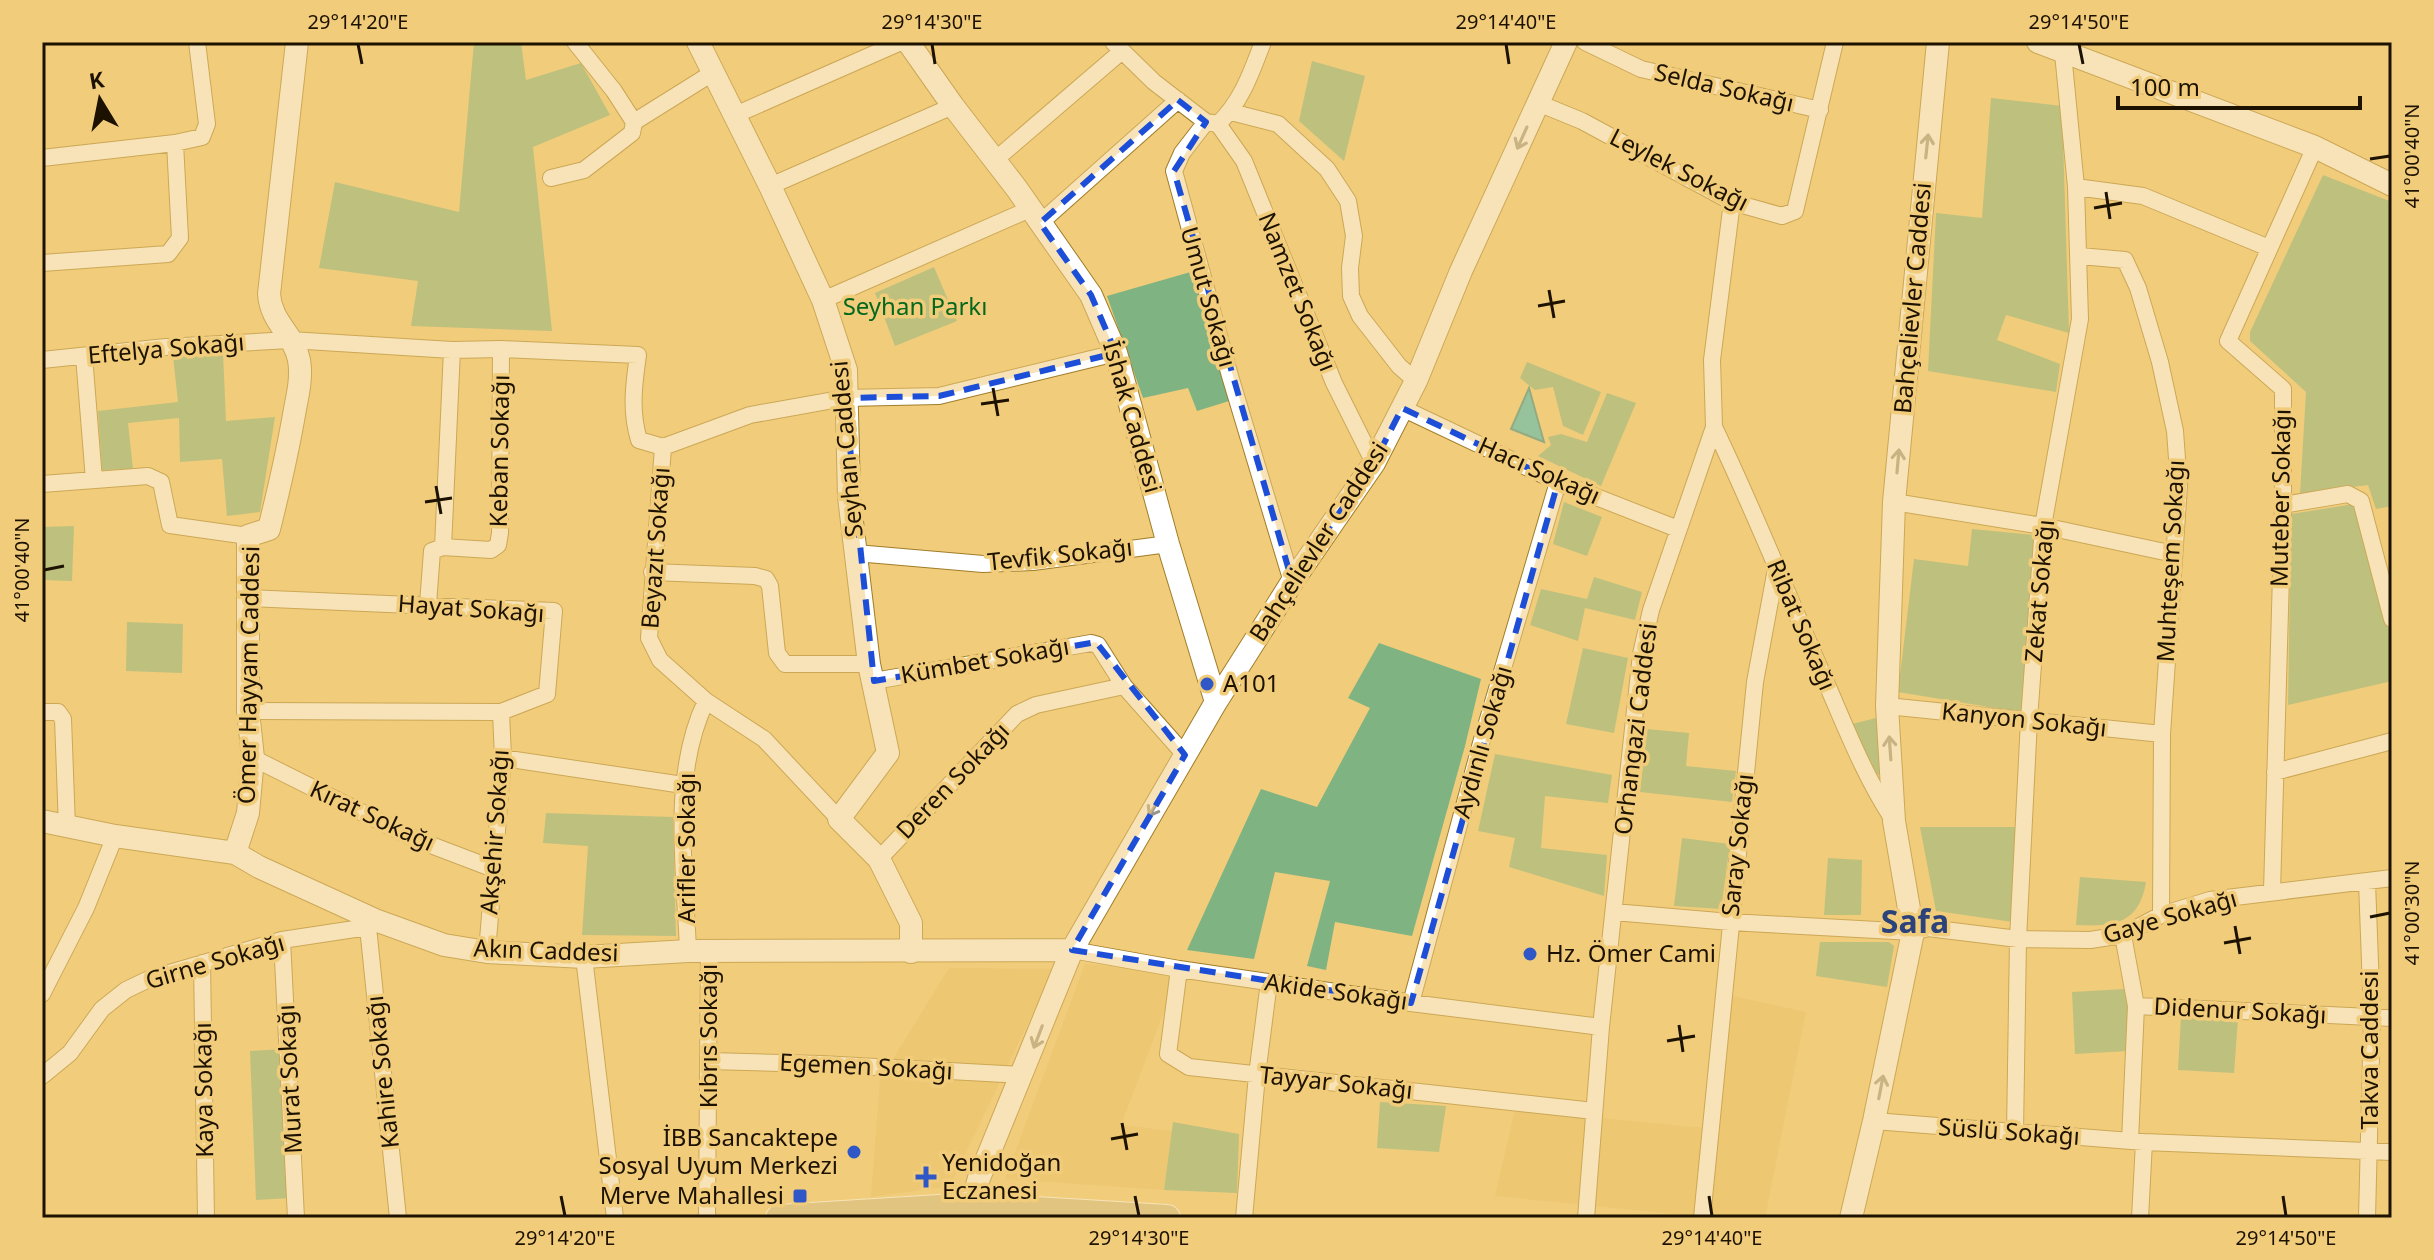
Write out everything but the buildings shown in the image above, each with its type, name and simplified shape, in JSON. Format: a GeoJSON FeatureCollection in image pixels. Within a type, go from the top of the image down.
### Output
{"type":"FeatureCollection","features":[{"type":"Feature","properties":{"kind":"main road"},"geometry":{"type":"LineString","coordinates":[[779,1218],[974,1212],[1167,1218]]}},
{"type":"Feature","properties":{"kind":"street"},"geometry":{"type":"LineString","coordinates":[[42,158],[175,143],[202,137],[207,124],[197,42]]}},
{"type":"Feature","properties":{"kind":"street","name":"Ömer Hayyam Caddesi"},"geometry":{"type":"LineString","coordinates":[[235,853],[248,813],[253,758],[248,711],[248,536],[269,529],[286,463],[300,380],[299,359],[270,309],[269,294],[297,42]]}},
{"type":"Feature","properties":{"kind":"street"},"geometry":{"type":"LineString","coordinates":[[551,178],[584,170],[632,133],[634,122],[575,42]]}},
{"type":"Feature","properties":{"kind":"street","name":"Seyhan Caddesi"},"geometry":{"type":"LineString","coordinates":[[698,42],[823,300],[846,370],[849,497],[871,672],[888,753],[839,819]]}},
{"type":"Feature","properties":{"kind":"street"},"geometry":{"type":"LineString","coordinates":[[735,115],[901,42]]}},
{"type":"Feature","properties":{"kind":"street","name":"İshak Caddesi"},"geometry":{"type":"LineString","coordinates":[[908,42],[1091,295],[1116,353],[1168,544],[1216,702]]}},
{"type":"Feature","properties":{"kind":"street","name":"Umut Sokağı"},"geometry":{"type":"LineString","coordinates":[[1263,42],[1244,93],[1231,112],[1212,123],[1182,153],[1174,171],[1230,376],[1292,582]]}},
{"type":"Feature","properties":{"kind":"street","name":"Bahçelievler Caddesi"},"geometry":{"type":"LineString","coordinates":[[974,1212],[979,1178],[1072,950],[1216,702],[1292,582],[1374,463],[1416,381],[1461,271],[1566,42]]}},
{"type":"Feature","properties":{"kind":"street","name":"Selda Sokağı"},"geometry":{"type":"LineString","coordinates":[[1585,42],[1641,69],[1820,110]]}},
{"type":"Feature","properties":{"kind":"street","name":"Leylek Sokağı"},"geometry":{"type":"LineString","coordinates":[[1538,103],[1582,121],[1732,202],[1782,216],[1795,211],[1835,42]]}},
{"type":"Feature","properties":{"kind":"street","name":"Bahçelievler Caddesi"},"geometry":{"type":"LineString","coordinates":[[1851,1218],[1913,932],[1894,821],[1887,706],[1894,502],[1938,42]]}},
{"type":"Feature","properties":{"kind":"street"},"geometry":{"type":"LineString","coordinates":[[2038,42],[2315,147],[2392,185]]}},
{"type":"Feature","properties":{"kind":"street"},"geometry":{"type":"LineString","coordinates":[[995,160],[1117,46]]}},
{"type":"Feature","properties":{"kind":"street","name":"Namzet Sokağı"},"geometry":{"type":"LineString","coordinates":[[1117,46],[1154,82],[1212,123],[1244,161],[1334,383],[1374,463]]}},
{"type":"Feature","properties":{"kind":"street","name":"Zekat Sokağı"},"geometry":{"type":"LineString","coordinates":[[2015,1133],[2018,939],[2043,526],[2080,319],[2076,187],[2063,53]]}},
{"type":"Feature","properties":{"kind":"street"},"geometry":{"type":"LineString","coordinates":[[634,122],[714,72]]}},
{"type":"Feature","properties":{"kind":"street"},"geometry":{"type":"LineString","coordinates":[[823,300],[1035,216],[1178,100]]}},
{"type":"Feature","properties":{"kind":"street"},"geometry":{"type":"LineString","coordinates":[[770,186],[953,106]]}},
{"type":"Feature","properties":{"kind":"street"},"geometry":{"type":"LineString","coordinates":[[1231,112],[1278,124],[1327,169],[1348,201],[1354,236],[1351,296],[1360,316],[1399,366],[1416,381]]}},
{"type":"Feature","properties":{"kind":"street"},"geometry":{"type":"LineString","coordinates":[[42,263],[168,254],[180,238],[175,143]]}},
{"type":"Feature","properties":{"kind":"street","name":"Muteber Sokağı"},"geometry":{"type":"LineString","coordinates":[[2272,891],[2283,505],[2283,389],[2228,341],[2315,147]]}},
{"type":"Feature","properties":{"kind":"street"},"geometry":{"type":"LineString","coordinates":[[2076,187],[2143,196],[2269,248]]}},
{"type":"Feature","properties":{"kind":"street","name":"Orhangazi Caddesi"},"geometry":{"type":"LineString","coordinates":[[1586,1218],[1601,1027],[1641,654],[1651,610],[1714,427],[1712,360],[1732,202]]}},
{"type":"Feature","properties":{"kind":"street","name":"Muhteşem Sokağı"},"geometry":{"type":"LineString","coordinates":[[2080,256],[2125,260],[2138,288],[2160,362],[2175,431],[2179,486],[2162,734],[2161,915]]}},
{"type":"Feature","properties":{"kind":"street","name":"Beyazıt Sokağı"},"geometry":{"type":"LineString","coordinates":[[290,340],[452,350],[638,355],[632,399],[635,426],[639,440],[663,447],[649,638],[660,660],[706,701],[764,739],[879,859],[911,923],[911,952]]}},
{"type":"Feature","properties":{"kind":"street","name":"Eftelya Sokağı"},"geometry":{"type":"LineString","coordinates":[[42,360],[166,347],[290,340]]}},
{"type":"Feature","properties":{"kind":"street","name":"Keban Sokağı"},"geometry":{"type":"LineString","coordinates":[[443,547],[491,550],[498,545],[501,349]]}},
{"type":"Feature","properties":{"kind":"street"},"geometry":{"type":"LineString","coordinates":[[428,604],[432,551],[443,547],[452,350]]}},
{"type":"Feature","properties":{"kind":"street"},"geometry":{"type":"LineString","coordinates":[[663,447],[750,415],[845,398],[939,396],[1116,353]]}},
{"type":"Feature","properties":{"kind":"street"},"geometry":{"type":"LineString","coordinates":[[84,356],[94,480]]}},
{"type":"Feature","properties":{"kind":"street","name":"Hacı Sokağı"},"geometry":{"type":"LineString","coordinates":[[1402,408],[1558,482],[1678,529]]}},
{"type":"Feature","properties":{"kind":"street","name":"Ribat Sokağı"},"geometry":{"type":"LineString","coordinates":[[1714,427],[1748,498],[1871,785],[1894,821]]}},
{"type":"Feature","properties":{"kind":"street"},"geometry":{"type":"LineString","coordinates":[[42,484],[148,476],[161,482],[170,525],[248,536]]}},
{"type":"Feature","properties":{"kind":"street","name":"Aydınlı Sokağı"},"geometry":{"type":"LineString","coordinates":[[1411,1003],[1481,743],[1558,482]]}},
{"type":"Feature","properties":{"kind":"street"},"geometry":{"type":"LineString","coordinates":[[2283,505],[2348,494],[2361,501],[2392,619]]}},
{"type":"Feature","properties":{"kind":"street"},"geometry":{"type":"LineString","coordinates":[[1894,502],[2043,526],[2174,554]]}},
{"type":"Feature","properties":{"kind":"street","name":"Tevfik Sokağı"},"geometry":{"type":"LineString","coordinates":[[856,553],[983,564],[1033,562],[1168,544]]}},
{"type":"Feature","properties":{"kind":"street","name":"Saray Sokağı"},"geometry":{"type":"LineString","coordinates":[[1702,1218],[1755,682],[1776,569]]}},
{"type":"Feature","properties":{"kind":"street"},"geometry":{"type":"LineString","coordinates":[[652,572],[766,579],[770,586],[777,653],[785,664],[871,672]]}},
{"type":"Feature","properties":{"kind":"street","name":"Hayat Sokağı"},"geometry":{"type":"LineString","coordinates":[[247,598],[554,611],[547,694],[501,712],[248,711]]}},
{"type":"Feature","properties":{"kind":"street","name":"Kümbet Sokağı"},"geometry":{"type":"LineString","coordinates":[[871,672],[1091,643],[1098,645],[1124,686],[1185,755]]}},
{"type":"Feature","properties":{"kind":"street","name":"Deren Sokağı"},"geometry":{"type":"LineString","coordinates":[[879,859],[1017,714],[1036,705],[1124,686]]}},
{"type":"Feature","properties":{"kind":"street","name":"Arifler Sokağı"},"geometry":{"type":"LineString","coordinates":[[699,951],[683,785],[694,726],[706,701]]}},
{"type":"Feature","properties":{"kind":"street","name":"Kanyon Sokağı"},"geometry":{"type":"LineString","coordinates":[[1887,706],[2162,734]]}},
{"type":"Feature","properties":{"kind":"street"},"geometry":{"type":"LineString","coordinates":[[42,712],[58,712],[63,719],[67,827]]}},
{"type":"Feature","properties":{"kind":"street","name":"Akşehir Sokağı"},"geometry":{"type":"LineString","coordinates":[[487,952],[503,758],[501,712]]}},
{"type":"Feature","properties":{"kind":"street"},"geometry":{"type":"LineString","coordinates":[[2275,772],[2392,741]]}},
{"type":"Feature","properties":{"kind":"street","name":"Kırat Sokağı"},"geometry":{"type":"LineString","coordinates":[[253,758],[415,839],[494,869]]}},
{"type":"Feature","properties":{"kind":"street"},"geometry":{"type":"LineString","coordinates":[[503,758],[683,785]]}},
{"type":"Feature","properties":{"kind":"street","name":"Akın Caddesi"},"geometry":{"type":"LineString","coordinates":[[42,821],[115,836],[235,853],[372,923],[444,945],[487,952],[584,957],[699,951],[1072,950]]}},
{"type":"Feature","properties":{"kind":"street"},"geometry":{"type":"LineString","coordinates":[[42,994],[86,908],[115,836]]}},
{"type":"Feature","properties":{"kind":"street","name":"Gaye Sokağı"},"geometry":{"type":"LineString","coordinates":[[1614,912],[1913,932],[1928,928],[2018,939],[2090,940],[2123,935],[2161,915],[2210,900],[2392,878]]}},
{"type":"Feature","properties":{"kind":"street","name":"Takva Caddesi"},"geometry":{"type":"LineString","coordinates":[[2367,882],[2372,1016],[2367,1218]]}},
{"type":"Feature","properties":{"kind":"street","name":"Girne Sokağı"},"geometry":{"type":"LineString","coordinates":[[42,1076],[70,1053],[102,1009],[126,990],[149,979],[282,940],[372,923]]}},
{"type":"Feature","properties":{"kind":"street","name":"Kahire Sokağı"},"geometry":{"type":"LineString","coordinates":[[372,923],[398,1218]]}},
{"type":"Feature","properties":{"kind":"street"},"geometry":{"type":"LineString","coordinates":[[2123,935],[2136,1006],[2140,1218]]}},
{"type":"Feature","properties":{"kind":"street","name":"Murat Sokağı"},"geometry":{"type":"LineString","coordinates":[[282,940],[296,1218]]}},
{"type":"Feature","properties":{"kind":"street","name":"Akide Sokağı"},"geometry":{"type":"LineString","coordinates":[[1072,950],[1411,1003],[1601,1027]]}},
{"type":"Feature","properties":{"kind":"street","name":"Kıbrıs Sokağı"},"geometry":{"type":"LineString","coordinates":[[699,951],[709,1061],[707,1218]]}},
{"type":"Feature","properties":{"kind":"street"},"geometry":{"type":"LineString","coordinates":[[584,957],[615,1218]]}},
{"type":"Feature","properties":{"kind":"street","name":"Kaya Sokağı"},"geometry":{"type":"LineString","coordinates":[[202,963],[206,1218]]}},
{"type":"Feature","properties":{"kind":"street","name":"Tayyar Sokağı"},"geometry":{"type":"LineString","coordinates":[[1179,969],[1168,1054],[1189,1067],[1594,1111]]}},
{"type":"Feature","properties":{"kind":"street"},"geometry":{"type":"LineString","coordinates":[[1244,1218],[1269,982]]}},
{"type":"Feature","properties":{"kind":"street","name":"Didenur Sokağı"},"geometry":{"type":"LineString","coordinates":[[2136,1006],[2392,1018]]}},
{"type":"Feature","properties":{"kind":"street","name":"Egemen Sokağı"},"geometry":{"type":"LineString","coordinates":[[709,1061],[1023,1075]]}},
{"type":"Feature","properties":{"kind":"street","name":"Süslü Sokağı"},"geometry":{"type":"LineString","coordinates":[[1874,1121],[2137,1141],[2392,1152]]}},
{"type":"Feature","properties":{"kind":"highlighted area"},"geometry":{"type":"Polygon","coordinates":[[[1178,100],[1206,122],[1174,171],[1292,581],[1374,463],[1402,408],[1558,482],[1411,1003],[1072,950],[1185,755],[1096,642],[874,681],[845,398],[939,396],[1116,353],[1091,295],[1040,223],[1178,100]]]}},
{"type":"Feature","properties":{"kind":"shaded area"},"geometry":{"type":"Polygon","coordinates":[[[1085,964],[1179,972],[1121,1125],[1172,1131],[1164,1190],[1005,1179],[1085,964]]]}},
{"type":"Feature","properties":{"kind":"shaded area"},"geometry":{"type":"Polygon","coordinates":[[[949,968],[1054,969],[950,1186],[871,1197],[880,1080],[949,968]]]}},
{"type":"Feature","properties":{"kind":"shaded area"},"geometry":{"type":"Polygon","coordinates":[[[1728,995],[1806,1012],[1765,1218],[1716,1218],[1495,1196],[1515,1110],[1717,1129],[1728,995]]]}},
{"type":"Feature","properties":{"kind":"green space"},"geometry":{"type":"Polygon","coordinates":[[[474,42],[521,42],[526,80],[581,63],[610,115],[533,147],[552,331],[411,326],[418,281],[319,268],[335,182],[459,212],[474,42]]]}},
{"type":"Feature","properties":{"kind":"green space"},"geometry":{"type":"Polygon","coordinates":[[[1312,61],[1365,76],[1344,161],[1299,121],[1312,61]]]}},
{"type":"Feature","properties":{"kind":"green space"},"geometry":{"type":"Polygon","coordinates":[[[1991,98],[2062,106],[2069,333],[2006,315],[1997,340],[2060,364],[2056,392],[1928,371],[1936,213],[1982,218],[1991,98]]]}},
{"type":"Feature","properties":{"kind":"green space"},"geometry":{"type":"Polygon","coordinates":[[[2323,175],[2392,202],[2392,506],[2376,509],[2368,485],[2300,494],[2306,392],[2250,341],[2250,332],[2323,175]]]}},
{"type":"Feature","properties":{"kind":"green space","name":"Seyhan Parkı"},"geometry":{"type":"Polygon","coordinates":[[[934,267],[957,321],[895,346],[875,293],[934,267]]]}},
{"type":"Feature","properties":{"kind":"green space"},"geometry":{"type":"Polygon","coordinates":[[[1194,271],[1229,401],[1197,411],[1188,388],[1143,398],[1107,296],[1194,271]]]}},
{"type":"Feature","properties":{"kind":"green space"},"geometry":{"type":"Polygon","coordinates":[[[223,353],[226,421],[275,417],[260,512],[227,516],[222,459],[180,462],[179,418],[128,423],[133,469],[102,470],[98,411],[178,402],[173,356],[223,353]]]}},
{"type":"Feature","properties":{"kind":"green space"},"geometry":{"type":"Polygon","coordinates":[[[1527,362],[1601,392],[1583,435],[1563,426],[1553,387],[1535,390],[1520,378],[1527,362]]]}},
{"type":"Feature","properties":{"kind":"green space"},"geometry":{"type":"Polygon","coordinates":[[[1607,393],[1636,403],[1601,486],[1538,456],[1551,445],[1548,437],[1561,434],[1587,442],[1607,393]]]}},
{"type":"Feature","properties":{"kind":"green space"},"geometry":{"type":"Polygon","coordinates":[[[1564,502],[1602,517],[1587,556],[1553,544],[1564,502]]]}},
{"type":"Feature","properties":{"kind":"green space"},"geometry":{"type":"Polygon","coordinates":[[[2354,504],[2392,639],[2392,681],[2288,705],[2291,514],[2354,504]]]}},
{"type":"Feature","properties":{"kind":"green space"},"geometry":{"type":"Polygon","coordinates":[[[74,526],[72,581],[42,580],[42,527],[74,526]]]}},
{"type":"Feature","properties":{"kind":"green space"},"geometry":{"type":"Polygon","coordinates":[[[1972,529],[2035,535],[2025,713],[1898,692],[1914,559],[1968,566],[1972,529]]]}},
{"type":"Feature","properties":{"kind":"green space"},"geometry":{"type":"Polygon","coordinates":[[[1594,577],[1642,592],[1635,620],[1585,608],[1578,641],[1530,625],[1541,589],[1587,599],[1594,577]]]}},
{"type":"Feature","properties":{"kind":"green space"},"geometry":{"type":"Polygon","coordinates":[[[127,622],[183,624],[182,673],[126,671],[127,622]]]}},
{"type":"Feature","properties":{"kind":"green space"},"geometry":{"type":"Polygon","coordinates":[[[1379,643],[1481,679],[1412,936],[1335,922],[1326,970],[1307,966],[1330,881],[1275,872],[1254,959],[1187,950],[1261,789],[1317,807],[1370,708],[1348,698],[1379,643]]]}},
{"type":"Feature","properties":{"kind":"green space"},"geometry":{"type":"Polygon","coordinates":[[[1583,648],[1628,658],[1614,733],[1566,724],[1583,648]]]}},
{"type":"Feature","properties":{"kind":"green space"},"geometry":{"type":"Polygon","coordinates":[[[1880,717],[1881,775],[1875,774],[1852,724],[1880,717]]]}},
{"type":"Feature","properties":{"kind":"green space"},"geometry":{"type":"Polygon","coordinates":[[[1647,729],[1689,733],[1686,766],[1736,771],[1732,802],[1640,792],[1647,729]]]}},
{"type":"Feature","properties":{"kind":"green space"},"geometry":{"type":"Polygon","coordinates":[[[1495,754],[1612,775],[1608,803],[1545,796],[1541,848],[1607,855],[1604,896],[1509,867],[1515,838],[1478,831],[1495,754]]]}},
{"type":"Feature","properties":{"kind":"green space"},"geometry":{"type":"Polygon","coordinates":[[[546,813],[673,817],[676,936],[582,935],[588,846],[543,843],[546,813]]]}},
{"type":"Feature","properties":{"kind":"green space"},"geometry":{"type":"Polygon","coordinates":[[[1920,827],[2018,827],[2013,922],[1936,911],[1920,827]]]}},
{"type":"Feature","properties":{"kind":"green space"},"geometry":{"type":"Polygon","coordinates":[[[1682,838],[1730,844],[1721,909],[1674,906],[1682,838]]]}},
{"type":"Feature","properties":{"kind":"green space"},"geometry":{"type":"Polygon","coordinates":[[[1828,858],[1862,860],[1861,915],[1824,915],[1828,858]]]}},
{"type":"Feature","properties":{"kind":"green space"},"geometry":{"type":"Polygon","coordinates":[[[2080,877],[2146,882],[2137,907],[2123,920],[2102,925],[2076,925],[2080,877]]]}},
{"type":"Feature","properties":{"kind":"green space"},"geometry":{"type":"Polygon","coordinates":[[[1820,942],[1889,942],[1894,946],[1887,987],[1816,976],[1820,942]]]}},
{"type":"Feature","properties":{"kind":"green space"},"geometry":{"type":"Polygon","coordinates":[[[2125,989],[2130,1020],[2128,1051],[2075,1054],[2072,992],[2125,989]]]}},
{"type":"Feature","properties":{"kind":"green space"},"geometry":{"type":"Polygon","coordinates":[[[2181,1016],[2238,1019],[2234,1073],[2178,1070],[2181,1016]]]}},
{"type":"Feature","properties":{"kind":"green space"},"geometry":{"type":"Polygon","coordinates":[[[284,1049],[291,1198],[256,1200],[250,1051],[284,1049]]]}},
{"type":"Feature","properties":{"kind":"green space"},"geometry":{"type":"Polygon","coordinates":[[[1380,1102],[1446,1106],[1439,1152],[1377,1148],[1380,1102]]]}},
{"type":"Feature","properties":{"kind":"green space"},"geometry":{"type":"Polygon","coordinates":[[[1173,1122],[1239,1134],[1237,1193],[1164,1190],[1173,1122]]]}},
{"type":"Feature","properties":{"kind":"water"},"geometry":{"type":"Polygon","coordinates":[[[1529,388],[1544,442],[1511,429],[1529,388]]]}},
{"type":"Feature","properties":{"kind":"place","name":"A101"},"geometry":{"type":"Point","coordinates":[1207,684]}},
{"type":"Feature","properties":{"kind":"place","name":"Hz. Ömer Cami"},"geometry":{"type":"Point","coordinates":[1530,954]}},
{"type":"Feature","properties":{"kind":"place","name":"İBB Sancaktepe Sosyal Uyum Merkezi"},"geometry":{"type":"Point","coordinates":[854,1152]}},
{"type":"Feature","properties":{"kind":"place","name":"Yenidoğan Eczanesi"},"geometry":{"type":"Point","coordinates":[926,1177]}},
{"type":"Feature","properties":{"kind":"place","name":"Merve Mahallesi"},"geometry":{"type":"Point","coordinates":[800,1196]}},
{"type":"Feature","properties":{"kind":"district","name":"Safa"},"geometry":{"type":"Point","coordinates":[1915,922]}}]}
